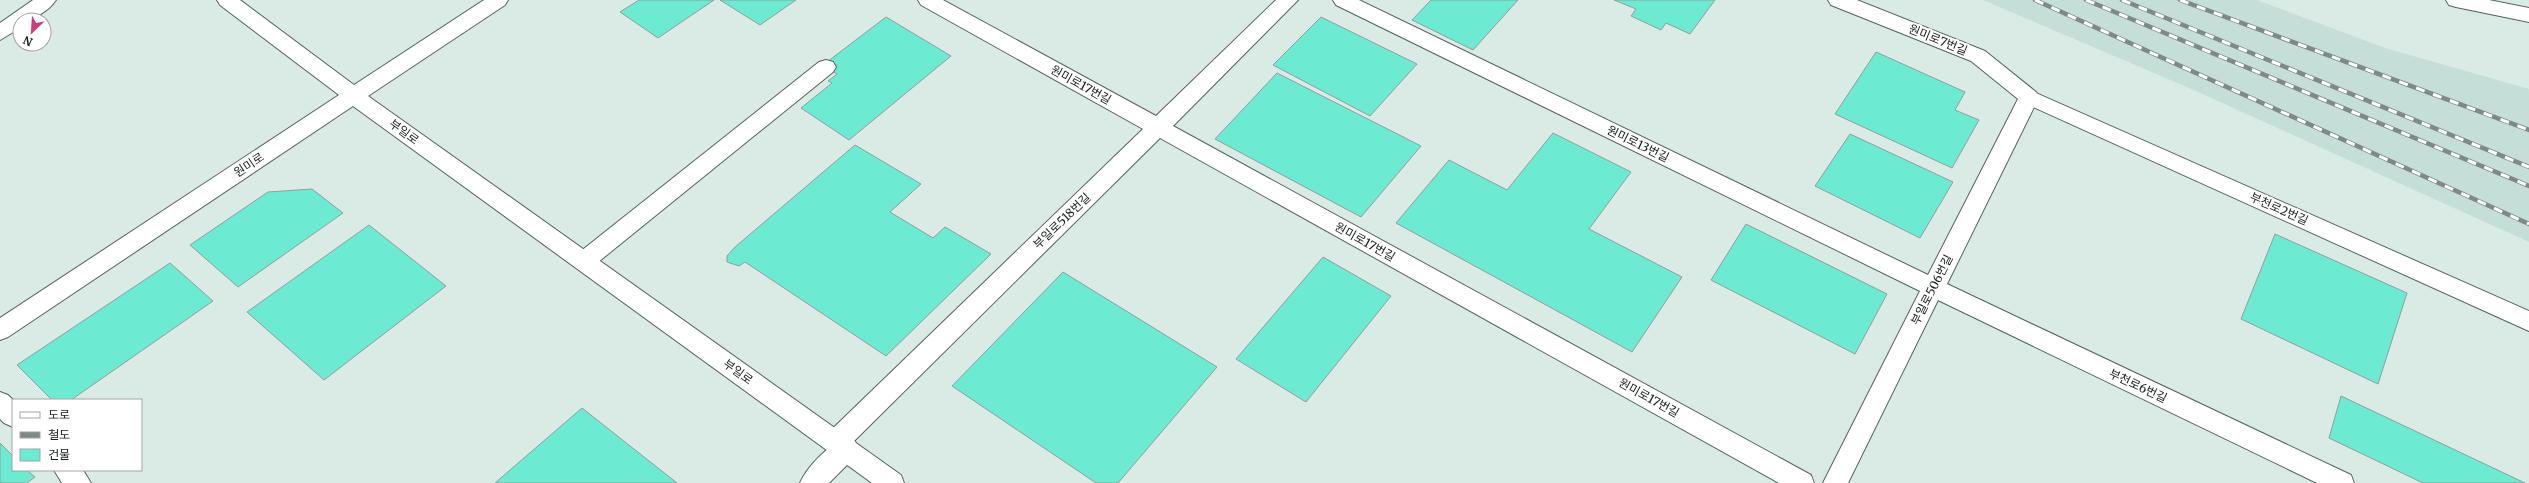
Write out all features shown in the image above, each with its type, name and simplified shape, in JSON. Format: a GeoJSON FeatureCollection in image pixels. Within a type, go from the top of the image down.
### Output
{"type":"FeatureCollection","features":[{"type":"Feature","properties":{"kind":"street"},"geometry":{"type":"LineString","coordinates":[[0,33],[46,0]]}},
{"type":"Feature","properties":{"kind":"street","name":"부일로"},"geometry":{"type":"LineString","coordinates":[[226,0],[354,96],[892,483]]}},
{"type":"Feature","properties":{"kind":"street","name":"원미로"},"geometry":{"type":"LineString","coordinates":[[0,330],[498,0]]}},
{"type":"Feature","properties":{"kind":"street","name":"원미로17번길"},"geometry":{"type":"LineString","coordinates":[[928,0],[1802,483]]}},
{"type":"Feature","properties":{"kind":"street","name":"부일로518번길"},"geometry":{"type":"LineString","coordinates":[[812,483],[841,446],[1158,127],[1288,0]]}},
{"type":"Feature","properties":{"kind":"street","name":"원미로13번길"},"geometry":{"type":"LineString","coordinates":[[1343,0],[1934,288]]}},
{"type":"Feature","properties":{"kind":"street","name":"원미로7번길"},"geometry":{"type":"LineString","coordinates":[[1838,0],[1978,56],[2029,97]]}},
{"type":"Feature","properties":{"kind":"street"},"geometry":{"type":"LineString","coordinates":[[2456,0],[2529,15]]}},
{"type":"Feature","properties":{"kind":"street"},"geometry":{"type":"LineString","coordinates":[[584,261],[826,67]]}},
{"type":"Feature","properties":{"kind":"street","name":"부일로506번길"},"geometry":{"type":"LineString","coordinates":[[1835,483],[2029,97]]}},
{"type":"Feature","properties":{"kind":"street","name":"부천로2번길"},"geometry":{"type":"LineString","coordinates":[[2029,97],[2529,321]]}},
{"type":"Feature","properties":{"kind":"street","name":"부천로6번길"},"geometry":{"type":"LineString","coordinates":[[1934,288],[2342,483]]}},
{"type":"Feature","properties":{"kind":"street"},"geometry":{"type":"LineString","coordinates":[[0,402],[12,415]]}},
{"type":"Feature","properties":{"kind":"street"},"geometry":{"type":"LineString","coordinates":[[67,471],[79,483]]}},
{"type":"Feature","properties":{"kind":"shaded area"},"geometry":{"type":"Polygon","coordinates":[[[1983,0],[2257,0],[2385,48],[2529,89],[2529,242],[2187,87],[1983,0]]]}},
{"type":"Feature","properties":{"kind":"building"},"geometry":{"type":"Polygon","coordinates":[[[639,0],[714,0],[658,38],[620,12],[639,0]]]}},
{"type":"Feature","properties":{"kind":"building"},"geometry":{"type":"Polygon","coordinates":[[[720,0],[796,0],[760,25],[720,0]]]}},
{"type":"Feature","properties":{"kind":"building"},"geometry":{"type":"Polygon","coordinates":[[[1431,0],[1518,0],[1473,50],[1412,20],[1431,0]]]}},
{"type":"Feature","properties":{"kind":"building"},"geometry":{"type":"Polygon","coordinates":[[[1614,0],[1715,0],[1690,34],[1666,23],[1661,30],[1631,16],[1636,9],[1614,0]]]}},
{"type":"Feature","properties":{"kind":"building"},"geometry":{"type":"Polygon","coordinates":[[[886,17],[951,56],[849,140],[801,108],[832,83],[828,81],[837,74],[823,65],[886,17]]]}},
{"type":"Feature","properties":{"kind":"building"},"geometry":{"type":"Polygon","coordinates":[[[1321,17],[1417,64],[1370,116],[1273,65],[1321,17]]]}},
{"type":"Feature","properties":{"kind":"building"},"geometry":{"type":"Polygon","coordinates":[[[1876,52],[1965,92],[1955,110],[1979,120],[1952,168],[1835,114],[1876,52]]]}},
{"type":"Feature","properties":{"kind":"building"},"geometry":{"type":"Polygon","coordinates":[[[1277,73],[1421,146],[1361,217],[1215,139],[1277,73]]]}},
{"type":"Feature","properties":{"kind":"building"},"geometry":{"type":"Polygon","coordinates":[[[1553,133],[1631,172],[1589,229],[1682,277],[1632,352],[1396,223],[1449,160],[1507,190],[1553,133]]]}},
{"type":"Feature","properties":{"kind":"building"},"geometry":{"type":"Polygon","coordinates":[[[1850,134],[1953,182],[1920,238],[1815,186],[1850,134]]]}},
{"type":"Feature","properties":{"kind":"building"},"geometry":{"type":"Polygon","coordinates":[[[855,145],[921,184],[890,212],[933,238],[945,227],[991,254],[886,356],[745,262],[739,266],[727,262],[727,256],[735,247],[855,145]]]}},
{"type":"Feature","properties":{"kind":"building"},"geometry":{"type":"Polygon","coordinates":[[[312,189],[343,213],[238,287],[190,245],[268,192],[312,189]]]}},
{"type":"Feature","properties":{"kind":"building"},"geometry":{"type":"Polygon","coordinates":[[[1746,224],[1887,294],[1855,354],[1711,280],[1746,224]]]}},
{"type":"Feature","properties":{"kind":"building"},"geometry":{"type":"Polygon","coordinates":[[[369,225],[446,286],[324,380],[247,312],[369,225]]]}},
{"type":"Feature","properties":{"kind":"building"},"geometry":{"type":"Polygon","coordinates":[[[2275,234],[2407,293],[2378,384],[2241,319],[2275,234]]]}},
{"type":"Feature","properties":{"kind":"building"},"geometry":{"type":"Polygon","coordinates":[[[1323,257],[1391,296],[1306,402],[1236,359],[1323,257]]]}},
{"type":"Feature","properties":{"kind":"building"},"geometry":{"type":"Polygon","coordinates":[[[170,263],[213,301],[72,399],[51,399],[17,365],[170,263]]]}},
{"type":"Feature","properties":{"kind":"building"},"geometry":{"type":"Polygon","coordinates":[[[1063,272],[1217,367],[1118,483],[1096,483],[952,386],[1063,272]]]}},
{"type":"Feature","properties":{"kind":"building"},"geometry":{"type":"Polygon","coordinates":[[[2341,396],[2525,483],[2423,483],[2329,438],[2341,396]]]}},
{"type":"Feature","properties":{"kind":"building"},"geometry":{"type":"Polygon","coordinates":[[[582,408],[677,483],[495,483],[582,408]]]}},
{"type":"Feature","properties":{"kind":"building"},"geometry":{"type":"Polygon","coordinates":[[[0,443],[12,455],[12,471],[28,471],[35,477],[27,483],[0,483],[0,443]]]}},
{"type":"Feature","properties":{"kind":"railway"},"geometry":{"type":"LineString","coordinates":[[2035,0],[2529,224]]}},
{"type":"Feature","properties":{"kind":"railway"},"geometry":{"type":"LineString","coordinates":[[2086,0],[2529,186]]}},
{"type":"Feature","properties":{"kind":"railway"},"geometry":{"type":"LineString","coordinates":[[2122,0],[2529,167]]}},
{"type":"Feature","properties":{"kind":"railway"},"geometry":{"type":"LineString","coordinates":[[2180,0],[2529,130]]}}]}
